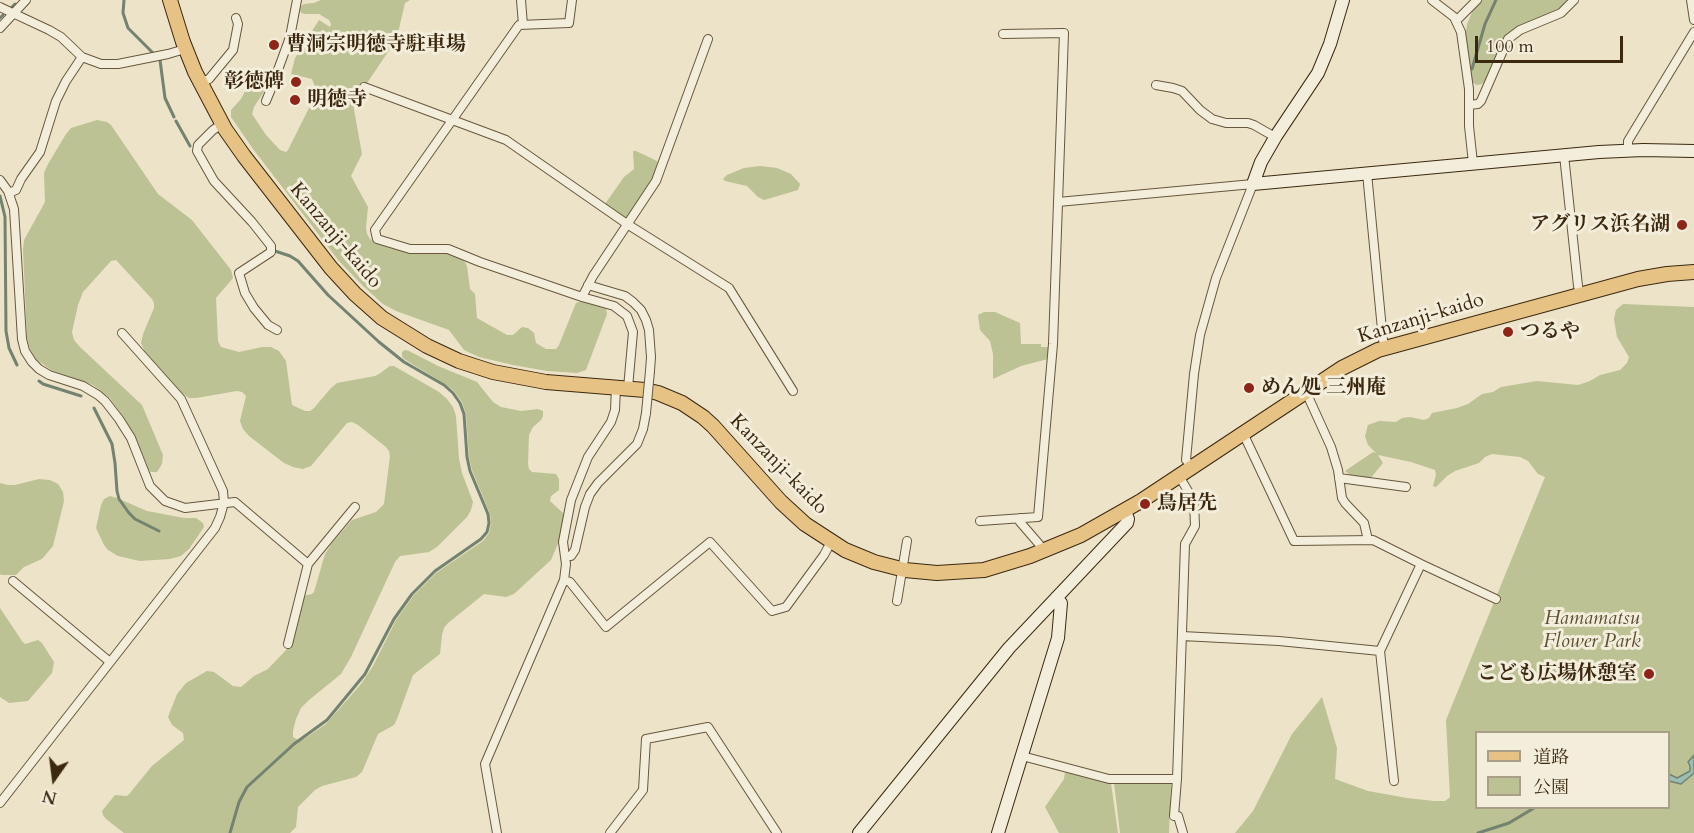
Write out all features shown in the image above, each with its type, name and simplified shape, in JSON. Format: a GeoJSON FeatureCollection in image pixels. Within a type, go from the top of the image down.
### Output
{"type":"FeatureCollection","features":[{"type":"Feature","properties":{"kind":"main road","name":"Kanzanji-kaido"},"geometry":{"type":"LineString","coordinates":[[170,0],[185,49],[200,83],[222,124],[244,156],[331,268],[368,306],[396,328],[443,354],[493,372],[546,382],[645,390],[682,403],[703,417],[722,435],[792,514],[804,524],[831,542],[867,559],[902,569],[937,573],[968,572],[1002,566],[1042,552],[1087,532],[1125,511],[1354,361],[1386,347],[1645,278],[1694,272]]}},
{"type":"Feature","properties":{"kind":"street"},"geometry":{"type":"LineString","coordinates":[[0,28],[26,0]]}},
{"type":"Feature","properties":{"kind":"street"},"geometry":{"type":"LineString","coordinates":[[266,101],[290,37],[297,0]]}},
{"type":"Feature","properties":{"kind":"street"},"geometry":{"type":"LineString","coordinates":[[521,0],[523,25]]}},
{"type":"Feature","properties":{"kind":"street"},"geometry":{"type":"LineString","coordinates":[[497,833],[485,764],[564,580],[566,564],[563,539],[571,500],[588,457],[611,422],[633,340],[631,324],[627,316],[614,306],[582,297],[448,249],[410,249],[378,239],[375,230],[519,25],[570,23],[572,0]]}},
{"type":"Feature","properties":{"kind":"street"},"geometry":{"type":"LineString","coordinates":[[1192,467],[1186,460],[1194,374],[1200,335],[1216,278],[1264,156],[1318,73],[1330,44],[1343,0]]}},
{"type":"Feature","properties":{"kind":"street"},"geometry":{"type":"LineString","coordinates":[[1432,0],[1448,11],[1461,32],[1473,163]]}},
{"type":"Feature","properties":{"kind":"street"},"geometry":{"type":"LineString","coordinates":[[1456,21],[1477,0]]}},
{"type":"Feature","properties":{"kind":"street"},"geometry":{"type":"LineString","coordinates":[[1469,105],[1478,104],[1481,101],[1508,39],[1520,30],[1561,13],[1574,0]]}},
{"type":"Feature","properties":{"kind":"street"},"geometry":{"type":"LineString","coordinates":[[1691,0],[1694,20]]}},
{"type":"Feature","properties":{"kind":"street"},"geometry":{"type":"LineString","coordinates":[[0,7],[55,33],[82,57],[101,64],[118,64],[185,49]]}},
{"type":"Feature","properties":{"kind":"street"},"geometry":{"type":"LineString","coordinates":[[200,83],[209,79],[232,50],[238,24],[236,18]]}},
{"type":"Feature","properties":{"kind":"street"},"geometry":{"type":"LineString","coordinates":[[1628,150],[1628,141],[1694,32]]}},
{"type":"Feature","properties":{"kind":"street"},"geometry":{"type":"LineString","coordinates":[[980,520],[1038,517],[1052,352],[1064,33],[1003,34]]}},
{"type":"Feature","properties":{"kind":"street"},"geometry":{"type":"LineString","coordinates":[[582,297],[592,276],[656,181],[708,39]]}},
{"type":"Feature","properties":{"kind":"street"},"geometry":{"type":"LineString","coordinates":[[1684,49],[1694,54]]}},
{"type":"Feature","properties":{"kind":"street"},"geometry":{"type":"LineString","coordinates":[[9,193],[16,190],[40,152],[60,91],[82,57]]}},
{"type":"Feature","properties":{"kind":"street"},"geometry":{"type":"LineString","coordinates":[[1156,86],[1182,91],[1212,119],[1226,123],[1254,125],[1275,138]]}},
{"type":"Feature","properties":{"kind":"street"},"geometry":{"type":"LineString","coordinates":[[364,87],[506,140],[627,224],[729,288],[794,391]]}},
{"type":"Feature","properties":{"kind":"street"},"geometry":{"type":"LineString","coordinates":[[222,124],[198,145],[197,151],[214,181],[272,246],[271,252],[239,273],[245,293],[254,308],[268,326],[277,330]]}},
{"type":"Feature","properties":{"kind":"street"},"geometry":{"type":"LineString","coordinates":[[1058,202],[1564,155],[1628,150],[1694,151]]}},
{"type":"Feature","properties":{"kind":"street"},"geometry":{"type":"LineString","coordinates":[[1564,155],[1580,294]]}},
{"type":"Feature","properties":{"kind":"street"},"geometry":{"type":"LineString","coordinates":[[1367,173],[1383,340],[1386,347]]}},
{"type":"Feature","properties":{"kind":"street"},"geometry":{"type":"LineString","coordinates":[[0,180],[9,193],[16,218],[22,339],[28,357],[43,372],[83,386],[105,401],[131,438],[150,486],[165,501],[184,508],[235,502],[308,564]]}},
{"type":"Feature","properties":{"kind":"street"},"geometry":{"type":"LineString","coordinates":[[565,556],[571,556],[575,550],[590,494],[637,444],[646,413],[650,371],[649,330],[641,310],[625,296],[588,285]]}},
{"type":"Feature","properties":{"kind":"street"},"geometry":{"type":"LineString","coordinates":[[0,803],[215,528],[224,503],[223,491],[181,399],[123,333]]}},
{"type":"Feature","properties":{"kind":"street"},"geometry":{"type":"LineString","coordinates":[[1306,392],[1329,441],[1342,498],[1364,523],[1368,540]]}},
{"type":"Feature","properties":{"kind":"street"},"geometry":{"type":"LineString","coordinates":[[1243,433],[1294,541],[1373,540],[1496,600]]}},
{"type":"Feature","properties":{"kind":"street"},"geometry":{"type":"LineString","coordinates":[[1179,476],[1194,501],[1195,526],[1185,544],[1178,779],[1174,816],[1178,816],[1182,833]]}},
{"type":"Feature","properties":{"kind":"street"},"geometry":{"type":"LineString","coordinates":[[1339,478],[1406,487]]}},
{"type":"Feature","properties":{"kind":"street"},"geometry":{"type":"LineString","coordinates":[[288,644],[308,564],[356,507]]}},
{"type":"Feature","properties":{"kind":"street"},"geometry":{"type":"LineString","coordinates":[[859,833],[1010,648],[1127,523],[1125,511]]}},
{"type":"Feature","properties":{"kind":"street"},"geometry":{"type":"LineString","coordinates":[[1020,518],[1020,522],[1039,544],[1042,552]]}},
{"type":"Feature","properties":{"kind":"street"},"geometry":{"type":"LineString","coordinates":[[897,601],[907,541]]}},
{"type":"Feature","properties":{"kind":"street"},"geometry":{"type":"LineString","coordinates":[[564,580],[570,582],[606,627],[710,542],[772,611],[786,608],[831,542]]}},
{"type":"Feature","properties":{"kind":"street"},"geometry":{"type":"LineString","coordinates":[[1394,781],[1380,651],[1421,564]]}},
{"type":"Feature","properties":{"kind":"street"},"geometry":{"type":"LineString","coordinates":[[13,581],[110,662]]}},
{"type":"Feature","properties":{"kind":"street"},"geometry":{"type":"LineString","coordinates":[[998,833],[1058,638],[1061,603],[1056,598]]}},
{"type":"Feature","properties":{"kind":"street"},"geometry":{"type":"LineString","coordinates":[[1182,636],[1279,641],[1380,651]]}},
{"type":"Feature","properties":{"kind":"street"},"geometry":{"type":"LineString","coordinates":[[610,833],[644,790],[646,739],[708,727],[777,833]]}},
{"type":"Feature","properties":{"kind":"street"},"geometry":{"type":"LineString","coordinates":[[1022,756],[1109,779],[1178,779]]}},
{"type":"Feature","properties":{"kind":"green space"},"geometry":{"type":"Polygon","coordinates":[[[321,0],[410,0],[405,3],[394,43],[353,104],[362,154],[351,176],[368,207],[366,227],[370,239],[375,242],[447,253],[461,258],[467,266],[470,289],[475,294],[477,318],[507,335],[513,335],[522,327],[528,328],[534,333],[536,343],[546,349],[556,349],[559,345],[576,303],[583,301],[606,308],[607,314],[586,370],[577,373],[547,371],[479,357],[464,350],[449,330],[383,304],[339,261],[253,149],[231,117],[231,110],[241,99],[251,80],[258,79],[265,90],[252,114],[266,135],[280,150],[286,152],[288,150],[317,92],[312,79],[291,74],[295,58],[319,20],[330,27],[331,24],[319,14],[301,13],[300,9],[304,4],[321,0]]]}},
{"type":"Feature","properties":{"kind":"green space"},"geometry":{"type":"Polygon","coordinates":[[[1477,0],[1570,0],[1559,10],[1511,31],[1501,44],[1486,80],[1477,85],[1471,78],[1465,39],[1467,24],[1477,0]]]}},
{"type":"Feature","properties":{"kind":"green space"},"geometry":{"type":"Polygon","coordinates":[[[97,120],[111,125],[158,194],[192,220],[231,270],[233,278],[216,298],[218,341],[221,347],[239,352],[262,347],[271,347],[279,351],[286,361],[292,405],[305,411],[314,408],[337,383],[375,376],[390,366],[394,366],[439,392],[453,407],[456,416],[459,459],[473,502],[471,510],[437,547],[429,552],[400,556],[395,562],[351,657],[341,674],[301,708],[296,719],[293,737],[298,740],[304,739],[326,724],[361,684],[373,666],[396,620],[414,595],[436,573],[483,541],[489,533],[490,514],[472,470],[466,414],[462,402],[445,384],[404,359],[402,352],[409,351],[477,382],[493,402],[501,407],[521,411],[538,409],[543,411],[541,420],[533,427],[529,435],[528,464],[532,472],[556,474],[559,479],[559,490],[551,496],[550,501],[563,513],[564,518],[559,541],[551,560],[514,594],[506,597],[484,594],[448,623],[442,635],[440,654],[413,675],[394,725],[378,734],[362,772],[356,777],[315,790],[298,807],[296,827],[290,833],[124,833],[106,819],[102,811],[115,795],[127,796],[152,766],[184,740],[183,733],[172,725],[168,717],[177,694],[186,683],[207,671],[214,672],[233,686],[241,687],[254,676],[268,669],[291,644],[303,596],[314,592],[325,554],[332,543],[352,520],[376,512],[384,504],[389,451],[352,422],[347,423],[311,466],[303,469],[293,467],[284,463],[243,429],[240,421],[246,396],[242,392],[189,398],[145,352],[141,343],[154,303],[116,260],[111,261],[83,292],[72,332],[74,340],[80,347],[142,405],[163,455],[162,464],[157,472],[149,470],[135,436],[109,397],[93,385],[51,370],[36,359],[27,338],[24,240],[45,202],[44,173],[66,134],[71,128],[97,120]]]}},
{"type":"Feature","properties":{"kind":"green space"},"geometry":{"type":"Polygon","coordinates":[[[633,151],[657,161],[658,165],[650,183],[627,217],[624,218],[605,204],[624,177],[634,169],[633,151]]]}},
{"type":"Feature","properties":{"kind":"green space"},"geometry":{"type":"Polygon","coordinates":[[[760,166],[777,168],[791,174],[800,184],[798,190],[764,200],[747,186],[723,179],[744,168],[760,166]]]}},
{"type":"Feature","properties":{"kind":"green space","name":"Hamamatsu Flower Park"},"geometry":{"type":"Polygon","coordinates":[[[1623,304],[1694,307],[1694,833],[1235,833],[1253,811],[1292,734],[1322,697],[1337,748],[1335,779],[1368,791],[1407,798],[1445,801],[1450,797],[1446,720],[1545,477],[1538,474],[1528,461],[1520,457],[1492,454],[1479,463],[1455,471],[1436,487],[1433,486],[1435,470],[1378,455],[1383,463],[1370,479],[1353,477],[1345,471],[1373,452],[1376,453],[1368,445],[1365,436],[1368,425],[1379,421],[1396,422],[1410,417],[1424,420],[1432,413],[1468,404],[1482,394],[1493,392],[1501,387],[1537,381],[1578,385],[1600,375],[1620,370],[1629,357],[1617,337],[1614,319],[1616,310],[1623,304]]]}},
{"type":"Feature","properties":{"kind":"green space"},"geometry":{"type":"Polygon","coordinates":[[[984,312],[995,312],[1020,323],[1021,344],[1041,344],[1041,347],[1049,347],[1048,359],[1021,366],[993,379],[993,354],[990,341],[980,330],[978,315],[984,312]]]}},
{"type":"Feature","properties":{"kind":"green space"},"geometry":{"type":"Polygon","coordinates":[[[39,479],[50,480],[58,484],[63,492],[64,501],[53,546],[42,559],[24,567],[16,575],[1,575],[0,483],[15,485],[39,479]]]}},
{"type":"Feature","properties":{"kind":"green space"},"geometry":{"type":"Polygon","coordinates":[[[110,496],[147,511],[196,518],[203,523],[204,527],[189,549],[181,556],[140,561],[118,556],[104,545],[96,528],[101,505],[104,499],[110,496]]]}},
{"type":"Feature","properties":{"kind":"green space"},"geometry":{"type":"Polygon","coordinates":[[[0,608],[25,644],[38,640],[54,662],[52,673],[28,701],[9,703],[0,697],[0,608]]]}},
{"type":"Feature","properties":{"kind":"green space"},"geometry":{"type":"Polygon","coordinates":[[[1065,772],[1111,783],[1118,833],[1059,833],[1045,807],[1064,779],[1065,772]]]}},
{"type":"Feature","properties":{"kind":"green space"},"geometry":{"type":"Polygon","coordinates":[[[1114,783],[1171,784],[1169,833],[1120,833],[1114,783]]]}},
{"type":"Feature","properties":{"kind":"water"},"geometry":{"type":"Polygon","coordinates":[[[1694,755],[1694,773],[1681,784],[1670,781],[1670,774],[1677,778],[1690,771],[1688,762],[1694,755]]]}},
{"type":"Feature","properties":{"kind":"waterway"},"geometry":{"type":"LineString","coordinates":[[124,0],[123,13],[128,28],[153,53]]}},
{"type":"Feature","properties":{"kind":"waterway"},"geometry":{"type":"LineString","coordinates":[[1472,69],[1485,24],[1496,0]]}},
{"type":"Feature","properties":{"kind":"waterway"},"geometry":{"type":"LineString","coordinates":[[11,8],[15,4]]}},
{"type":"Feature","properties":{"kind":"waterway"},"geometry":{"type":"LineString","coordinates":[[0,18],[3,15]]}},
{"type":"Feature","properties":{"kind":"waterway"},"geometry":{"type":"LineString","coordinates":[[160,60],[165,98],[174,117]]}},
{"type":"Feature","properties":{"kind":"waterway"},"geometry":{"type":"LineString","coordinates":[[176,121],[190,146]]}},
{"type":"Feature","properties":{"kind":"waterway"},"geometry":{"type":"LineString","coordinates":[[0,196],[5,217],[6,331],[9,348],[17,365]]}},
{"type":"Feature","properties":{"kind":"waterway"},"geometry":{"type":"LineString","coordinates":[[230,833],[239,802],[247,787],[294,744],[327,720],[365,674],[394,619],[412,594],[435,571],[481,539],[487,532],[489,523],[488,514],[470,471],[464,414],[453,393],[444,385],[404,362],[379,342],[328,295],[298,261],[275,251]]}},
{"type":"Feature","properties":{"kind":"waterway"},"geometry":{"type":"LineString","coordinates":[[39,381],[81,396]]}},
{"type":"Feature","properties":{"kind":"waterway"},"geometry":{"type":"LineString","coordinates":[[94,408],[112,444],[119,499],[135,519],[159,531]]}},
{"type":"Feature","properties":{"kind":"waterway"},"geometry":{"type":"LineString","coordinates":[[1478,833],[1509,823],[1532,809]]}},
{"type":"Feature","properties":{"kind":"place","name":"曹洞宗明徳寺駐車場"},"geometry":{"type":"Point","coordinates":[274,45]}},
{"type":"Feature","properties":{"kind":"place","name":"彰徳碑"},"geometry":{"type":"Point","coordinates":[296,82]}},
{"type":"Feature","properties":{"kind":"place","name":"明徳寺"},"geometry":{"type":"Point","coordinates":[295,100]}},
{"type":"Feature","properties":{"kind":"place","name":"アグリス浜名湖"},"geometry":{"type":"Point","coordinates":[1682,225]}},
{"type":"Feature","properties":{"kind":"place","name":"つるや"},"geometry":{"type":"Point","coordinates":[1508,332]}},
{"type":"Feature","properties":{"kind":"place","name":"めん処 三州庵"},"geometry":{"type":"Point","coordinates":[1249,388]}},
{"type":"Feature","properties":{"kind":"place","name":"鳥居先"},"geometry":{"type":"Point","coordinates":[1145,504]}},
{"type":"Feature","properties":{"kind":"place","name":"こども広場休憩室"},"geometry":{"type":"Point","coordinates":[1649,674]}}]}
